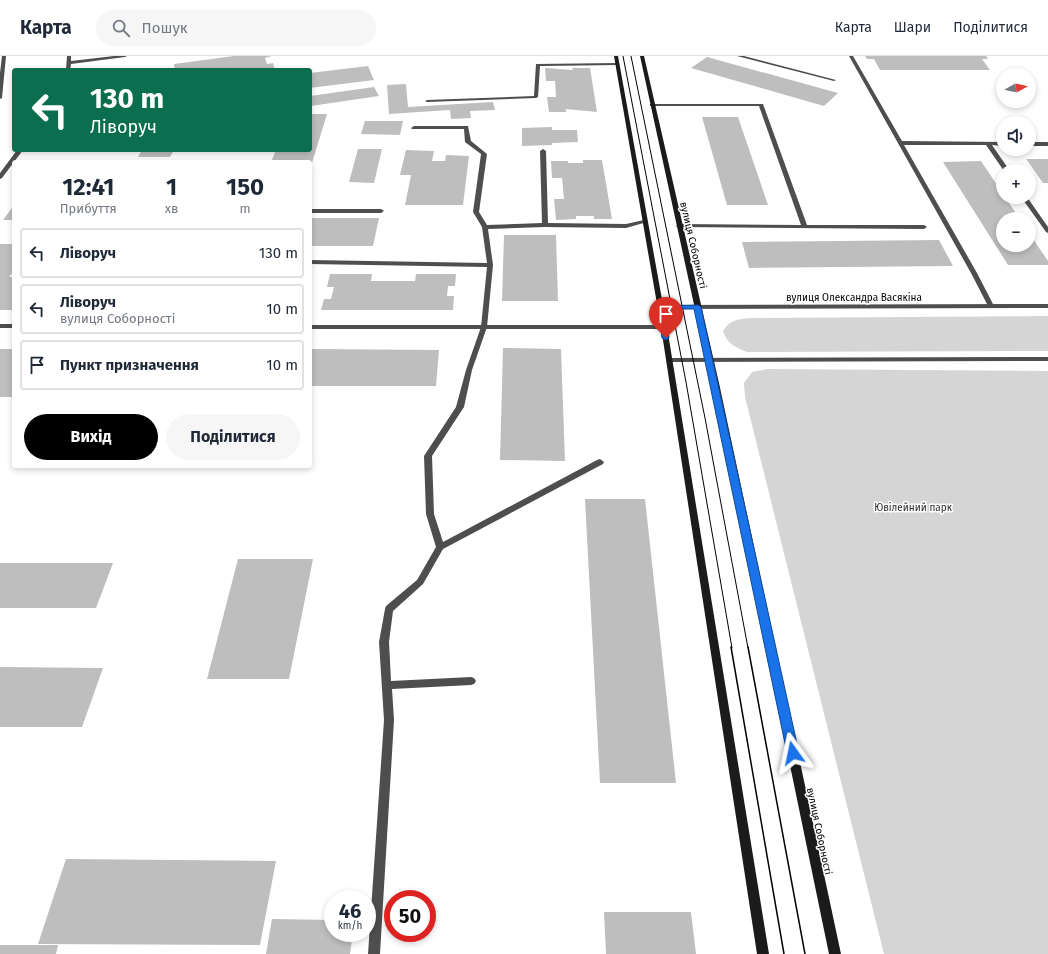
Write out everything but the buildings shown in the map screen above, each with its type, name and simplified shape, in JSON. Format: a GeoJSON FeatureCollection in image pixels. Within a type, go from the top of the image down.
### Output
{"type":"FeatureCollection","features":[{"type":"Feature","properties":{"kind":"main road","name":"вулиця Соборності"},"geometry":{"type":"LineString","coordinates":[[642,56],[710,360],[835,954]]}},
{"type":"Feature","properties":{"kind":"main road"},"geometry":{"type":"LineString","coordinates":[[616,60],[644,222],[661,307],[763,954]]}},
{"type":"Feature","properties":{"kind":"street"},"geometry":{"type":"LineString","coordinates":[[0,98],[4,56]]}},
{"type":"Feature","properties":{"kind":"street"},"geometry":{"type":"LineString","coordinates":[[68,68],[69,56]]}},
{"type":"Feature","properties":{"kind":"street"},"geometry":{"type":"LineString","coordinates":[[69,63],[125,56]]}},
{"type":"Feature","properties":{"kind":"street"},"geometry":{"type":"LineString","coordinates":[[739,56],[834,80]]}},
{"type":"Feature","properties":{"kind":"street"},"geometry":{"type":"LineString","coordinates":[[851,56],[991,306]]}},
{"type":"Feature","properties":{"kind":"street"},"geometry":{"type":"LineString","coordinates":[[427,101],[536,97],[538,65],[616,60]]}},
{"type":"Feature","properties":{"kind":"street"},"geometry":{"type":"LineString","coordinates":[[652,105],[761,105],[806,226]]}},
{"type":"Feature","properties":{"kind":"street"},"geometry":{"type":"LineString","coordinates":[[414,128],[466,127],[468,142],[484,154],[476,212],[485,227],[490,265],[484,327],[469,370],[460,406],[428,456],[430,514],[440,547]]}},
{"type":"Feature","properties":{"kind":"street"},"geometry":{"type":"LineString","coordinates":[[900,143],[996,144]]}},
{"type":"Feature","properties":{"kind":"street"},"geometry":{"type":"LineString","coordinates":[[988,144],[1002,164]]}},
{"type":"Feature","properties":{"kind":"street"},"geometry":{"type":"LineString","coordinates":[[1036,144],[1048,144]]}},
{"type":"Feature","properties":{"kind":"street"},"geometry":{"type":"LineString","coordinates":[[543,151],[545,225]]}},
{"type":"Feature","properties":{"kind":"street"},"geometry":{"type":"LineString","coordinates":[[0,177],[12,161]]}},
{"type":"Feature","properties":{"kind":"street"},"geometry":{"type":"LineString","coordinates":[[1029,204],[1048,231]]}},
{"type":"Feature","properties":{"kind":"street"},"geometry":{"type":"LineString","coordinates":[[312,211],[381,211]]}},
{"type":"Feature","properties":{"kind":"street"},"geometry":{"type":"LineString","coordinates":[[485,227],[545,225],[626,226],[644,222]]}},
{"type":"Feature","properties":{"kind":"street"},"geometry":{"type":"LineString","coordinates":[[679,226],[924,227]]}},
{"type":"Feature","properties":{"kind":"street"},"geometry":{"type":"LineString","coordinates":[[312,262],[490,265]]}},
{"type":"Feature","properties":{"kind":"street","name":"вулиця Олександра Васякіна"},"geometry":{"type":"LineString","coordinates":[[661,307],[1048,306]]}},
{"type":"Feature","properties":{"kind":"street"},"geometry":{"type":"LineString","coordinates":[[0,326],[12,326]]}},
{"type":"Feature","properties":{"kind":"street"},"geometry":{"type":"LineString","coordinates":[[312,327],[664,327]]}},
{"type":"Feature","properties":{"kind":"street"},"geometry":{"type":"LineString","coordinates":[[669,360],[1048,359]]}},
{"type":"Feature","properties":{"kind":"street"},"geometry":{"type":"LineString","coordinates":[[374,954],[389,720],[384,642],[389,609],[420,582],[440,547],[600,462]]}},
{"type":"Feature","properties":{"kind":"street"},"geometry":{"type":"LineString","coordinates":[[387,685],[472,681]]}},
{"type":"Feature","properties":{"kind":"green space"},"geometry":{"type":"Polygon","coordinates":[[[1048,316],[1048,351],[747,352],[735,347],[729,342],[723,331],[731,322],[750,318],[1048,316]]]}},
{"type":"Feature","properties":{"kind":"green space","name":"Ювілейний парк"},"geometry":{"type":"Polygon","coordinates":[[[768,369],[1048,371],[1048,954],[884,954],[745,397],[744,383],[752,372],[768,369]]]}},
{"type":"Feature","properties":{"kind":"tram line"},"geometry":{"type":"LineString","coordinates":[[623,56],[686,382],[732,648]]}},
{"type":"Feature","properties":{"kind":"tram line"},"geometry":{"type":"LineString","coordinates":[[631,56],[705,418],[748,648]]}},
{"type":"Feature","properties":{"kind":"tram line"},"geometry":{"type":"LineString","coordinates":[[731,647],[784,954]]}},
{"type":"Feature","properties":{"kind":"tram line"},"geometry":{"type":"LineString","coordinates":[[748,647],[805,954]]}},
{"type":"Feature","properties":{"kind":"route"},"geometry":{"type":"LineString","coordinates":[[666,338],[661,307],[698,307],[793,753]]}}]}
